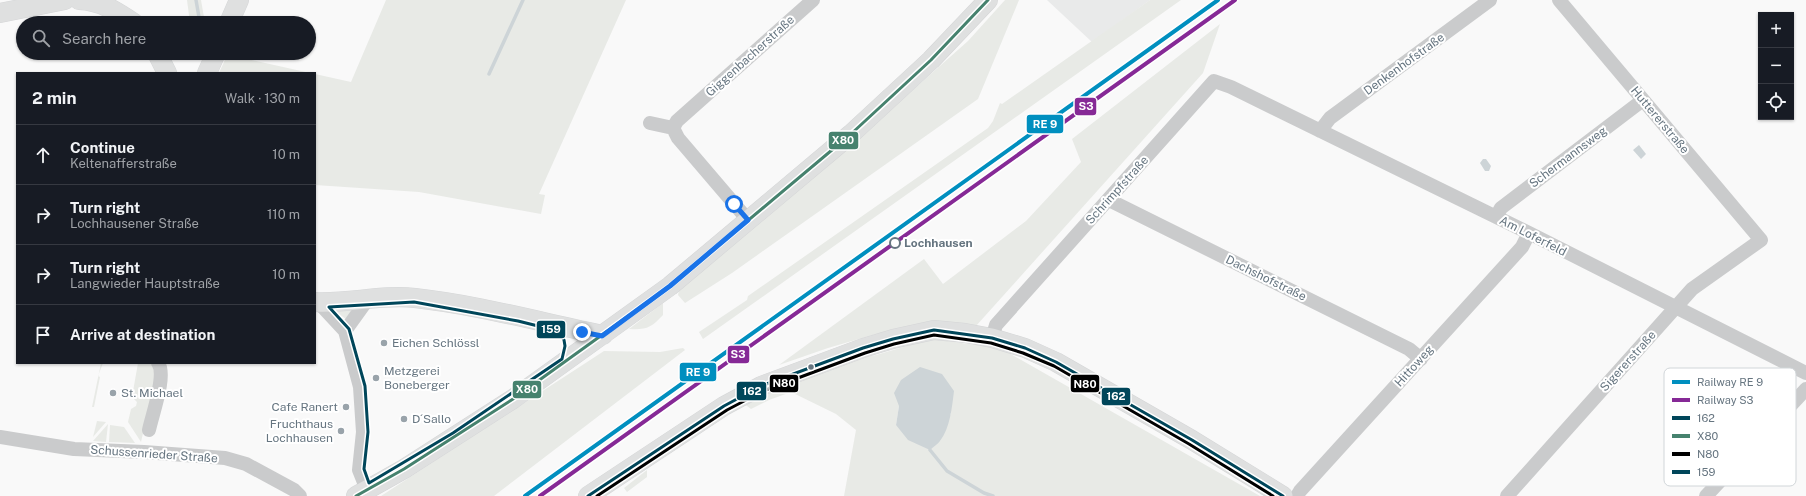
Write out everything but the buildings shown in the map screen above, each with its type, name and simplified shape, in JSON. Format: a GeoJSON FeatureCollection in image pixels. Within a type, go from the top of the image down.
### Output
{"type":"FeatureCollection","features":[{"type":"Feature","properties":{"kind":"main road"},"geometry":{"type":"LineString","coordinates":[[0,12],[65,0]]}},
{"type":"Feature","properties":{"kind":"main road"},"geometry":{"type":"LineString","coordinates":[[78,0],[89,0],[109,6],[124,16]]}},
{"type":"Feature","properties":{"kind":"main road"},"geometry":{"type":"LineString","coordinates":[[232,16],[239,0]]}},
{"type":"Feature","properties":{"kind":"main road"},"geometry":{"type":"LineString","coordinates":[[362,493],[456,437],[567,362],[670,286],[857,129],[931,60],[988,0]]}},
{"type":"Feature","properties":{"kind":"main road"},"geometry":{"type":"LineString","coordinates":[[160,60],[166,72]]}},
{"type":"Feature","properties":{"kind":"main road"},"geometry":{"type":"LineString","coordinates":[[207,72],[213,60]]}},
{"type":"Feature","properties":{"kind":"main road"},"geometry":{"type":"LineString","coordinates":[[317,302],[401,297],[421,298],[519,316],[602,336]]}},
{"type":"Feature","properties":{"kind":"main road"},"geometry":{"type":"LineString","coordinates":[[561,327],[569,338],[570,346],[567,362]]}},
{"type":"Feature","properties":{"kind":"main road"},"geometry":{"type":"LineString","coordinates":[[588,496],[724,406],[761,386],[810,367],[893,339],[934,330],[965,333],[992,338],[1025,348],[1056,362],[1186,436],[1283,496]]}},
{"type":"Feature","properties":{"kind":"street","name":"Giggenbacherstraße"},"geometry":{"type":"LineString","coordinates":[[673,128],[677,121],[813,0]]}},
{"type":"Feature","properties":{"kind":"street","name":"Denkenhofstraße"},"geometry":{"type":"LineString","coordinates":[[1320,131],[1330,118],[1490,0]]}},
{"type":"Feature","properties":{"kind":"street","name":"Huttererstraße"},"geometry":{"type":"LineString","coordinates":[[1559,0],[1761,240]]}},
{"type":"Feature","properties":{"kind":"street","name":"Schrimpfstraße"},"geometry":{"type":"LineString","coordinates":[[992,338],[996,325],[1214,81],[1231,87],[1259,101]]}},
{"type":"Feature","properties":{"kind":"street","name":"Schermannsweg"},"geometry":{"type":"LineString","coordinates":[[1496,217],[1501,208],[1643,100]]}},
{"type":"Feature","properties":{"kind":"street","name":"Am Loferfeld"},"geometry":{"type":"LineString","coordinates":[[1259,101],[1496,217],[1806,373]]}},
{"type":"Feature","properties":{"kind":"street"},"geometry":{"type":"LineString","coordinates":[[650,123],[673,128],[678,138],[748,220]]}},
{"type":"Feature","properties":{"kind":"street","name":"Dachshofstraße"},"geometry":{"type":"LineString","coordinates":[[1109,200],[1408,349],[1421,359]]}},
{"type":"Feature","properties":{"kind":"street","name":"Hittoweg"},"geometry":{"type":"LineString","coordinates":[[1297,496],[1522,247],[1529,234]]}},
{"type":"Feature","properties":{"kind":"street","name":"Sigererstraße"},"geometry":{"type":"LineString","coordinates":[[1508,496],[1692,289],[1761,240]]}},
{"type":"Feature","properties":{"kind":"street"},"geometry":{"type":"LineString","coordinates":[[344,331],[368,299]]}},
{"type":"Feature","properties":{"kind":"street"},"geometry":{"type":"LineString","coordinates":[[317,302],[344,331],[360,386],[363,432],[360,470],[362,493]]}},
{"type":"Feature","properties":{"kind":"street"},"geometry":{"type":"LineString","coordinates":[[149,430],[162,378],[161,366],[159,364]]}},
{"type":"Feature","properties":{"kind":"street"},"geometry":{"type":"LineString","coordinates":[[1796,400],[1806,389]]}},
{"type":"Feature","properties":{"kind":"street","name":"Schussenrieder Straße"},"geometry":{"type":"LineString","coordinates":[[0,436],[74,449],[225,458],[246,464],[294,490],[300,496]]}},
{"type":"Feature","properties":{"kind":"street"},"geometry":{"type":"LineString","coordinates":[[1710,495],[1718,486]]}},
{"type":"Feature","properties":{"kind":"shaded area"},"geometry":{"type":"Polygon","coordinates":[[[187,0],[201,0],[204,16],[189,16],[187,0]]]}},
{"type":"Feature","properties":{"kind":"shaded area"},"geometry":{"type":"Polygon","coordinates":[[[386,0],[626,0],[539,194],[545,195],[541,214],[419,192],[316,185],[316,74],[351,82],[386,0]]]}},
{"type":"Feature","properties":{"kind":"shaded area"},"geometry":{"type":"Polygon","coordinates":[[[1005,0],[1019,0],[978,99],[732,273],[685,303],[678,295],[679,290],[861,136],[968,41],[1005,0]]]}},
{"type":"Feature","properties":{"kind":"shaded area"},"geometry":{"type":"Polygon","coordinates":[[[1047,0],[1150,0],[1092,42],[1047,0]]]}},
{"type":"Feature","properties":{"kind":"shaded area"},"geometry":{"type":"Polygon","coordinates":[[[1150,0],[1181,0],[703,339],[699,332],[747,300],[748,296],[988,128],[993,121],[1000,103],[1002,104],[1150,0]]]}},
{"type":"Feature","properties":{"kind":"shaded area"},"geometry":{"type":"Polygon","coordinates":[[[1220,24],[1203,73],[976,326],[876,334],[828,348],[779,365],[924,259],[943,284],[1026,221],[1081,162],[1072,139],[1220,24]]]}},
{"type":"Feature","properties":{"kind":"shaded area"},"geometry":{"type":"Polygon","coordinates":[[[225,60],[252,60],[306,72],[219,72],[225,60]]]}},
{"type":"Feature","properties":{"kind":"shaded area"},"geometry":{"type":"Polygon","coordinates":[[[1639,145],[1646,154],[1641,159],[1633,150],[1639,145]]]}},
{"type":"Feature","properties":{"kind":"shaded area"},"geometry":{"type":"Polygon","coordinates":[[[1483,159],[1486,159],[1491,166],[1489,171],[1485,171],[1480,163],[1483,159]]]}},
{"type":"Feature","properties":{"kind":"shaded area"},"geometry":{"type":"Polygon","coordinates":[[[663,303],[663,315],[655,323],[640,329],[629,329],[663,303]]]}},
{"type":"Feature","properties":{"kind":"shaded area"},"geometry":{"type":"Polygon","coordinates":[[[350,309],[352,311],[347,320],[338,313],[337,310],[350,309]]]}},
{"type":"Feature","properties":{"kind":"shaded area"},"geometry":{"type":"Polygon","coordinates":[[[931,339],[1000,348],[1260,496],[844,496],[856,430],[836,414],[791,392],[769,400],[751,409],[743,403],[853,359],[876,355],[931,339]],[[899,406],[896,425],[940,441],[951,413],[899,406]]]}},
{"type":"Feature","properties":{"kind":"shaded area"},"geometry":{"type":"Polygon","coordinates":[[[683,348],[685,350],[494,496],[381,496],[604,351],[660,352],[683,348]]]}},
{"type":"Feature","properties":{"kind":"shaded area"},"geometry":{"type":"Polygon","coordinates":[[[138,364],[151,364],[156,376],[141,442],[128,422],[131,409],[136,406],[137,402],[132,397],[138,364]]]}},
{"type":"Feature","properties":{"kind":"shaded area"},"geometry":{"type":"Polygon","coordinates":[[[920,367],[942,374],[954,391],[950,417],[946,430],[939,442],[930,450],[908,440],[896,425],[899,406],[894,393],[901,380],[920,367]]]}},
{"type":"Feature","properties":{"kind":"shaded area"},"geometry":{"type":"Polygon","coordinates":[[[98,376],[100,377],[94,407],[92,407],[98,376]]]}},
{"type":"Feature","properties":{"kind":"shaded area"},"geometry":{"type":"Polygon","coordinates":[[[97,421],[106,422],[93,437],[97,421]]]}},
{"type":"Feature","properties":{"kind":"shaded area"},"geometry":{"type":"Polygon","coordinates":[[[108,424],[106,442],[93,441],[108,424]]]}},
{"type":"Feature","properties":{"kind":"shaded area"},"geometry":{"type":"Polygon","coordinates":[[[110,425],[124,427],[135,443],[109,442],[110,425]]]}},
{"type":"Feature","properties":{"kind":"shaded area"},"geometry":{"type":"Polygon","coordinates":[[[647,470],[647,477],[627,492],[624,488],[647,470]]]}},
{"type":"Feature","properties":{"kind":"waterway"},"geometry":{"type":"LineString","coordinates":[[196,0],[199,16]]}},
{"type":"Feature","properties":{"kind":"waterway"},"geometry":{"type":"LineString","coordinates":[[489,74],[523,0]]}},
{"type":"Feature","properties":{"kind":"waterway"},"geometry":{"type":"LineString","coordinates":[[930,450],[947,471],[984,493],[993,496]]}},
{"type":"Feature","properties":{"kind":"transit line","name":"X80"},"geometry":{"type":"LineString","coordinates":[[356,496],[404,469],[513,399],[670,286],[851,134],[931,60],[988,0]]}},
{"type":"Feature","properties":{"kind":"transit line"},"geometry":{"type":"LineString","coordinates":[[525,496],[1218,0]]}},
{"type":"Feature","properties":{"kind":"transit line","name":"159"},"geometry":{"type":"LineString","coordinates":[[414,302],[518,321],[558,331],[564,340],[565,346],[562,359],[453,433],[369,483],[364,469],[368,432],[365,386],[349,329],[329,307],[414,302]]}},
{"type":"Feature","properties":{"kind":"transit line","name":"162"},"geometry":{"type":"LineString","coordinates":[[588,496],[724,406],[761,386],[863,348],[893,339],[934,330],[992,338],[1025,348],[1056,362],[1192,440],[1283,496]]}},
{"type":"Feature","properties":{"kind":"transit line","name":"N80"},"geometry":{"type":"LineString","coordinates":[[597,496],[727,410],[763,391],[865,353],[894,344],[934,335],[991,343],[1023,353],[1054,366],[1189,444],[1273,496]]}},
{"type":"Feature","properties":{"kind":"rail line","name":"S3"},"geometry":{"type":"LineString","coordinates":[[540,496],[1235,0]]}},
{"type":"Feature","properties":{"kind":"place","name":"Lochhausen"},"geometry":{"type":"Point","coordinates":[895,243]}},
{"type":"Feature","properties":{"kind":"place","name":"Eichen Schlössl"},"geometry":{"type":"Point","coordinates":[384,343]}},
{"type":"Feature","properties":{"kind":"place","name":"Metzgerei Boneberger"},"geometry":{"type":"Point","coordinates":[376,378]}},
{"type":"Feature","properties":{"kind":"place","name":"St. Michael"},"geometry":{"type":"Point","coordinates":[113,393]}},
{"type":"Feature","properties":{"kind":"place","name":"Cafe Ranert"},"geometry":{"type":"Point","coordinates":[346,407]}},
{"type":"Feature","properties":{"kind":"place","name":"D´Sallo"},"geometry":{"type":"Point","coordinates":[404,419]}},
{"type":"Feature","properties":{"kind":"place","name":"Fruchthaus Lochhausen"},"geometry":{"type":"Point","coordinates":[341,431]}},
{"type":"Feature","properties":{"kind":"route"},"geometry":{"type":"LineString","coordinates":[[582,332],[602,336],[670,286],[726,240],[748,220],[734,204]]}}]}
